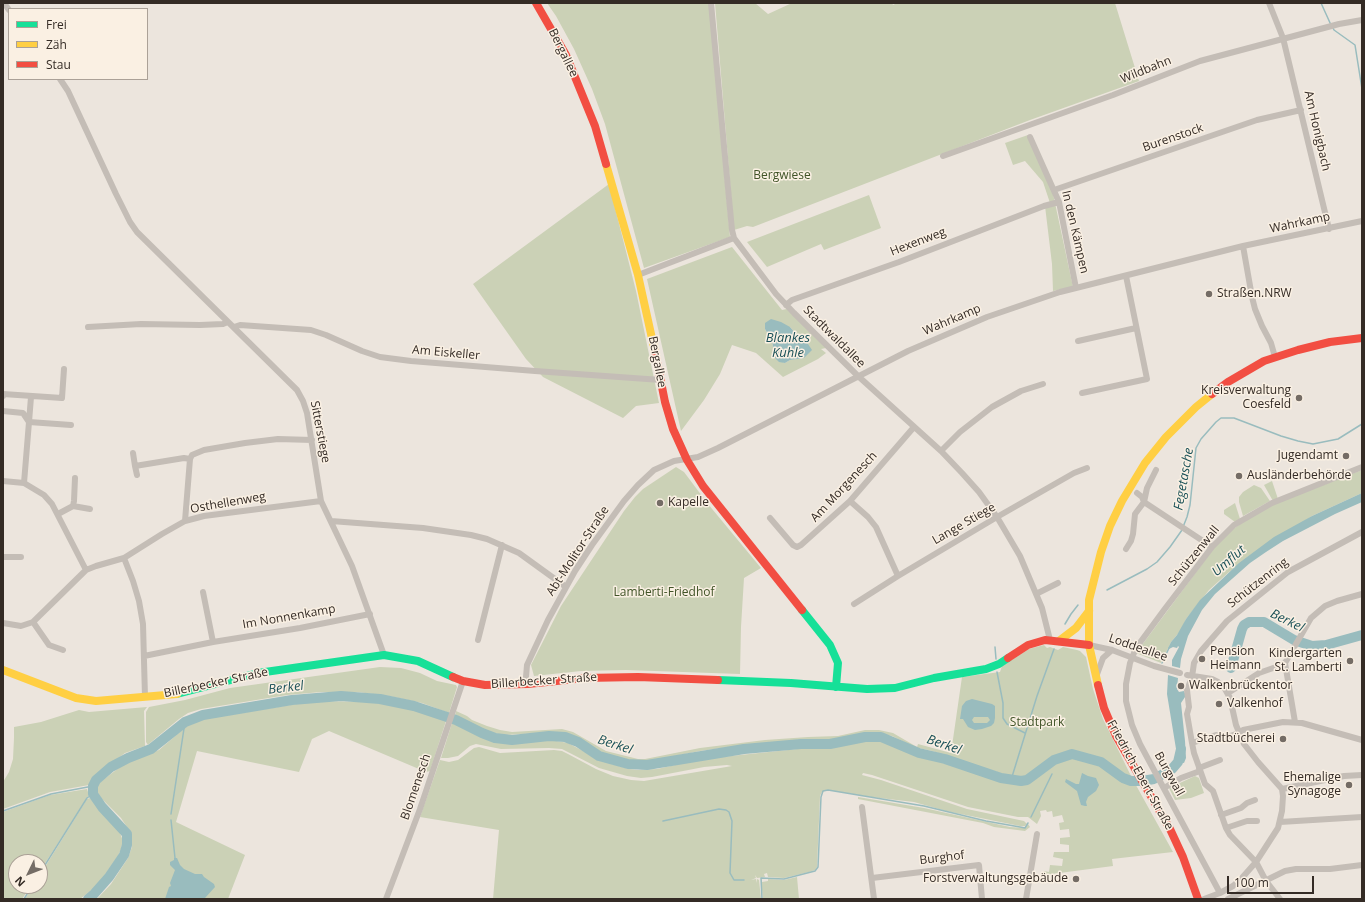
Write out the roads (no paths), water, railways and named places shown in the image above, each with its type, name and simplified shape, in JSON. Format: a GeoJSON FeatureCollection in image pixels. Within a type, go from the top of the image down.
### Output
{"type":"FeatureCollection","features":[{"type":"Feature","properties":{"kind":"main road","name":"Bergallee"},"geometry":{"type":"LineString","coordinates":[[536,3],[566,55],[595,126],[638,275],[670,419],[687,460],[703,486],[830,645],[838,663],[836,687]]}},
{"type":"Feature","properties":{"kind":"main road","name":"Friedrich-Ebert-Straße"},"geometry":{"type":"LineString","coordinates":[[1198,899],[1183,857],[1170,829],[1111,726],[1104,708],[1089,645],[1090,600],[1101,552],[1110,526],[1122,501],[1145,463],[1170,432],[1196,407],[1228,382],[1249,369],[1275,357],[1330,342],[1362,338]]}},
{"type":"Feature","properties":{"kind":"main road"},"geometry":{"type":"LineString","coordinates":[[1059,641],[1076,628],[1089,611]]}},
{"type":"Feature","properties":{"kind":"main road","name":"Billerbecker Straße"},"geometry":{"type":"LineString","coordinates":[[3,670],[76,698],[96,701],[179,694],[258,673],[384,655],[411,659],[424,663],[463,681],[485,685],[528,684],[585,678],[638,677],[763,681],[867,689],[895,688],[934,678],[980,671],[999,664],[1037,642],[1050,640],[1089,645]]}},
{"type":"Feature","properties":{"kind":"street","name":"Stadtwaldallee"},"geometry":{"type":"LineString","coordinates":[[711,3],[724,154],[734,238],[786,305],[858,376],[941,451],[962,473],[997,517],[1020,556],[1044,615],[1050,640]]}},
{"type":"Feature","properties":{"kind":"street","name":"Am Honigbach"},"geometry":{"type":"LineString","coordinates":[[1268,3],[1283,38],[1329,229]]}},
{"type":"Feature","properties":{"kind":"street","name":"Wildbahn"},"geometry":{"type":"LineString","coordinates":[[944,156],[1113,96],[1200,61],[1325,27],[1362,20]]}},
{"type":"Feature","properties":{"kind":"street","name":"Sitterstiege"},"geometry":{"type":"LineString","coordinates":[[61,80],[68,91],[130,222],[146,242],[297,390],[304,401],[312,440],[321,500],[352,566],[384,655]]}},
{"type":"Feature","properties":{"kind":"street","name":"Burenstock"},"geometry":{"type":"LineString","coordinates":[[1054,190],[1257,120],[1300,110]]}},
{"type":"Feature","properties":{"kind":"street","name":"In den Kämpen"},"geometry":{"type":"LineString","coordinates":[[1030,137],[1059,202],[1076,288]]}},
{"type":"Feature","properties":{"kind":"street","name":"Hexenweg"},"geometry":{"type":"LineString","coordinates":[[786,305],[792,300],[899,262],[1044,206],[1059,202]]}},
{"type":"Feature","properties":{"kind":"street","name":"Wahrkamp"},"geometry":{"type":"LineString","coordinates":[[687,460],[718,448],[908,351],[987,317],[1060,292],[1243,246],[1362,221]]}},
{"type":"Feature","properties":{"kind":"street"},"geometry":{"type":"LineString","coordinates":[[638,275],[734,238]]}},
{"type":"Feature","properties":{"kind":"street"},"geometry":{"type":"LineString","coordinates":[[1243,246],[1255,309],[1271,343],[1275,357]]}},
{"type":"Feature","properties":{"kind":"street"},"geometry":{"type":"LineString","coordinates":[[1082,393],[1147,379],[1126,276]]}},
{"type":"Feature","properties":{"kind":"street"},"geometry":{"type":"LineString","coordinates":[[88,326],[141,324],[200,325],[223,324],[228,322]]}},
{"type":"Feature","properties":{"kind":"street","name":"Am Eiskeller"},"geometry":{"type":"LineString","coordinates":[[234,327],[240,325],[311,330],[380,357],[411,361],[661,380]]}},
{"type":"Feature","properties":{"kind":"street"},"geometry":{"type":"LineString","coordinates":[[1078,341],[1136,328]]}},
{"type":"Feature","properties":{"kind":"street"},"geometry":{"type":"LineString","coordinates":[[3,396],[3,394],[62,398],[64,369]]}},
{"type":"Feature","properties":{"kind":"street"},"geometry":{"type":"LineString","coordinates":[[941,451],[960,432],[992,406],[1021,392],[1043,384]]}},
{"type":"Feature","properties":{"kind":"street"},"geometry":{"type":"LineString","coordinates":[[24,483],[31,397]]}},
{"type":"Feature","properties":{"kind":"street"},"geometry":{"type":"LineString","coordinates":[[3,411],[23,413],[29,422]]}},
{"type":"Feature","properties":{"kind":"street"},"geometry":{"type":"LineString","coordinates":[[29,422],[71,425]]}},
{"type":"Feature","properties":{"kind":"street","name":"Am Morgenesch"},"geometry":{"type":"LineString","coordinates":[[770,518],[793,545],[797,547],[801,545],[810,539],[850,500],[914,427]]}},
{"type":"Feature","properties":{"kind":"street"},"geometry":{"type":"LineString","coordinates":[[185,521],[190,459],[192,455],[204,450],[245,443],[278,439],[312,440]]}},
{"type":"Feature","properties":{"kind":"street"},"geometry":{"type":"LineString","coordinates":[[133,454],[136,475]]}},
{"type":"Feature","properties":{"kind":"street"},"geometry":{"type":"LineString","coordinates":[[135,466],[184,458],[190,459]]}},
{"type":"Feature","properties":{"kind":"street","name":"Abt-Molitor-Straße"},"geometry":{"type":"LineString","coordinates":[[528,684],[526,677],[527,664],[566,587],[592,545],[624,501],[654,470],[674,461],[687,460]]}},
{"type":"Feature","properties":{"kind":"street","name":"Schützenwall"},"geometry":{"type":"LineString","coordinates":[[1132,657],[1136,648],[1212,547],[1234,525],[1278,500],[1362,467]]}},
{"type":"Feature","properties":{"kind":"street","name":"Lange Stiege"},"geometry":{"type":"LineString","coordinates":[[854,604],[997,517],[1087,468]]}},
{"type":"Feature","properties":{"kind":"street"},"geometry":{"type":"LineString","coordinates":[[1126,548],[1131,541],[1133,534],[1135,514],[1144,502],[1147,488],[1156,470]]}},
{"type":"Feature","properties":{"kind":"street"},"geometry":{"type":"LineString","coordinates":[[72,506],[74,501],[75,478]]}},
{"type":"Feature","properties":{"kind":"street"},"geometry":{"type":"LineString","coordinates":[[3,481],[24,483],[44,495],[58,514],[86,570]]}},
{"type":"Feature","properties":{"kind":"street"},"geometry":{"type":"LineString","coordinates":[[1137,493],[1142,497],[1144,502],[1212,547]]}},
{"type":"Feature","properties":{"kind":"street","name":"Osthellenweg"},"geometry":{"type":"LineString","coordinates":[[124,558],[185,521],[204,516],[321,500]]}},
{"type":"Feature","properties":{"kind":"street"},"geometry":{"type":"LineString","coordinates":[[850,500],[876,527],[898,576]]}},
{"type":"Feature","properties":{"kind":"street"},"geometry":{"type":"LineString","coordinates":[[58,514],[72,506],[90,509]]}},
{"type":"Feature","properties":{"kind":"street"},"geometry":{"type":"LineString","coordinates":[[331,521],[423,528],[487,539],[519,553],[566,587]]}},
{"type":"Feature","properties":{"kind":"street","name":"Schützenring"},"geometry":{"type":"LineString","coordinates":[[1280,899],[1266,881],[1256,862],[1230,835],[1226,828],[1213,791],[1205,784],[1199,770],[1187,714],[1189,708],[1187,690],[1189,676],[1201,651],[1210,640],[1227,621],[1252,600],[1298,565],[1362,532]]}},
{"type":"Feature","properties":{"kind":"street"},"geometry":{"type":"LineString","coordinates":[[478,640],[502,545]]}},
{"type":"Feature","properties":{"kind":"street"},"geometry":{"type":"LineString","coordinates":[[3,557],[21,557]]}},
{"type":"Feature","properties":{"kind":"street"},"geometry":{"type":"LineString","coordinates":[[3,623],[21,626],[33,622],[86,570],[124,558],[133,581],[143,624],[145,697]]}},
{"type":"Feature","properties":{"kind":"street"},"geometry":{"type":"LineString","coordinates":[[1036,594],[1058,583]]}},
{"type":"Feature","properties":{"kind":"street"},"geometry":{"type":"LineString","coordinates":[[203,592],[213,642]]}},
{"type":"Feature","properties":{"kind":"street"},"geometry":{"type":"LineString","coordinates":[[1228,693],[1259,673],[1285,663],[1310,618],[1325,606],[1362,594]]}},
{"type":"Feature","properties":{"kind":"street","name":"Im Nonnenkamp"},"geometry":{"type":"LineString","coordinates":[[144,656],[370,614]]}},
{"type":"Feature","properties":{"kind":"street"},"geometry":{"type":"LineString","coordinates":[[33,622],[49,645],[63,650]]}},
{"type":"Feature","properties":{"kind":"street","name":"Loddeallee"},"geometry":{"type":"LineString","coordinates":[[1089,645],[1112,650],[1180,673]]}},
{"type":"Feature","properties":{"kind":"street"},"geometry":{"type":"LineString","coordinates":[[1096,677],[1101,662],[1112,650]]}},
{"type":"Feature","properties":{"kind":"street","name":"Burgwall"},"geometry":{"type":"LineString","coordinates":[[1132,657],[1126,684],[1126,701],[1132,725],[1140,744],[1220,893]]}},
{"type":"Feature","properties":{"kind":"street"},"geometry":{"type":"LineString","coordinates":[[1285,663],[1295,722]]}},
{"type":"Feature","properties":{"kind":"street"},"geometry":{"type":"LineString","coordinates":[[1189,676],[1212,679],[1222,685],[1228,693],[1244,744],[1282,789],[1283,796],[1280,822],[1264,853],[1233,886],[1204,899]]}},
{"type":"Feature","properties":{"kind":"street","name":"Blomenesch"},"geometry":{"type":"LineString","coordinates":[[386,899],[420,809],[463,681]]}},
{"type":"Feature","properties":{"kind":"street"},"geometry":{"type":"LineString","coordinates":[[1192,743],[1216,735],[1218,740],[1243,730],[1283,722],[1295,722],[1317,726],[1362,740]]}},
{"type":"Feature","properties":{"kind":"street"},"geometry":{"type":"LineString","coordinates":[[1163,785],[1220,760]]}},
{"type":"Feature","properties":{"kind":"street"},"geometry":{"type":"LineString","coordinates":[[1282,789],[1344,776],[1362,775]]}},
{"type":"Feature","properties":{"kind":"street"},"geometry":{"type":"LineString","coordinates":[[1221,814],[1241,808],[1247,803],[1255,800]]}},
{"type":"Feature","properties":{"kind":"street"},"geometry":{"type":"LineString","coordinates":[[862,807],[874,899]]}},
{"type":"Feature","properties":{"kind":"street"},"geometry":{"type":"LineString","coordinates":[[1280,822],[1362,817]]}},
{"type":"Feature","properties":{"kind":"street"},"geometry":{"type":"LineString","coordinates":[[1226,828],[1247,821],[1257,821]]}},
{"type":"Feature","properties":{"kind":"street"},"geometry":{"type":"LineString","coordinates":[[1026,899],[1037,834]]}},
{"type":"Feature","properties":{"kind":"street","name":"Burghof"},"geometry":{"type":"LineString","coordinates":[[872,878],[979,865],[982,899]]}},
{"type":"Feature","properties":{"kind":"street"},"geometry":{"type":"LineString","coordinates":[[1228,899],[1285,872],[1296,869],[1330,869],[1362,865]]}},
{"type":"Feature","properties":{"kind":"water","name":"Blankes Kuhle"},"geometry":{"type":"Polygon","coordinates":[[[771,319],[790,327],[796,334],[806,341],[812,350],[804,358],[790,360],[785,363],[779,362],[775,358],[772,341],[765,329],[765,323],[771,319]]]}},
{"type":"Feature","properties":{"kind":"water"},"geometry":{"type":"Polygon","coordinates":[[[1362,493],[1362,502],[1283,541],[1250,563],[1215,594],[1202,610],[1188,636],[1181,659],[1180,668],[1172,666],[1172,660],[1179,647],[1169,649],[1168,648],[1171,642],[1200,600],[1239,563],[1274,537],[1312,516],[1362,493]]]}},
{"type":"Feature","properties":{"kind":"water"},"geometry":{"type":"Polygon","coordinates":[[[1168,675],[1178,678],[1177,689],[1179,692],[1184,691],[1186,696],[1181,703],[1186,758],[1184,763],[1176,760],[1177,755],[1167,694],[1168,675]]]}},
{"type":"Feature","properties":{"kind":"water"},"geometry":{"type":"Polygon","coordinates":[[[972,699],[995,706],[994,723],[991,726],[982,729],[975,730],[968,727],[963,719],[960,719],[962,706],[966,701],[972,699]],[[974,717],[972,720],[974,723],[987,723],[990,720],[988,717],[974,717]]]}},
{"type":"Feature","properties":{"kind":"water"},"geometry":{"type":"Polygon","coordinates":[[[1082,773],[1096,778],[1099,785],[1096,791],[1088,797],[1086,802],[1087,806],[1081,805],[1077,791],[1065,782],[1066,779],[1079,784],[1082,773]]]}},
{"type":"Feature","properties":{"kind":"water"},"geometry":{"type":"Polygon","coordinates":[[[174,858],[177,858],[180,865],[184,869],[195,874],[202,874],[214,884],[215,887],[205,898],[165,899],[169,887],[171,886],[170,883],[175,870],[170,865],[170,862],[174,860],[174,858]]]}},
{"type":"Feature","properties":{"kind":"waterway"},"geometry":{"type":"LineString","coordinates":[[1321,3],[1331,25]]}},
{"type":"Feature","properties":{"kind":"waterway"},"geometry":{"type":"LineString","coordinates":[[1333,28],[1355,45],[1362,89]]}},
{"type":"Feature","properties":{"kind":"waterway","name":"Fegetasche"},"geometry":{"type":"LineString","coordinates":[[1183,527],[1190,505],[1196,448],[1201,439],[1221,418],[1234,418],[1281,436],[1313,444],[1338,439],[1362,424]]}},
{"type":"Feature","properties":{"kind":"waterway","name":"Fegetasche"},"geometry":{"type":"LineString","coordinates":[[1107,590],[1147,569],[1157,562],[1182,530]]}},
{"type":"Feature","properties":{"kind":"waterway","name":"Fegetasche"},"geometry":{"type":"LineString","coordinates":[[1065,624],[1078,605]]}},
{"type":"Feature","properties":{"kind":"waterway","name":"Berkel"},"geometry":{"type":"LineString","coordinates":[[1231,668],[1242,629],[1244,625],[1249,622],[1264,622],[1294,640],[1312,646],[1326,645],[1362,635]]}},
{"type":"Feature","properties":{"kind":"waterway"},"geometry":{"type":"LineString","coordinates":[[995,647],[996,659]]}},
{"type":"Feature","properties":{"kind":"waterway"},"geometry":{"type":"LineString","coordinates":[[1162,663],[1169,648]]}},
{"type":"Feature","properties":{"kind":"waterway","name":"Fegetasche"},"geometry":{"type":"LineString","coordinates":[[1011,780],[1037,696],[1054,649]]}},
{"type":"Feature","properties":{"kind":"waterway"},"geometry":{"type":"LineString","coordinates":[[997,672],[1003,703],[1003,718],[1007,724],[1025,733]]}},
{"type":"Feature","properties":{"kind":"waterway","name":"Berkel"},"geometry":{"type":"LineString","coordinates":[[88,899],[109,877],[124,855],[127,845],[127,834],[102,807],[93,794],[93,786],[96,780],[111,767],[128,758],[151,749],[185,722],[203,715],[292,700],[341,696],[380,699],[414,706],[456,720],[495,738],[512,740],[549,736],[565,737],[578,742],[599,756],[628,764],[647,765],[744,749],[801,744],[830,744],[865,737],[881,737],[919,753],[945,759],[1001,778],[1021,781],[1027,780],[1054,760],[1072,754],[1101,762],[1123,778],[1131,781],[1142,781],[1154,779],[1172,769],[1178,762],[1181,749]]}},
{"type":"Feature","properties":{"kind":"waterway"},"geometry":{"type":"LineString","coordinates":[[171,814],[185,722]]}},
{"type":"Feature","properties":{"kind":"waterway"},"geometry":{"type":"LineString","coordinates":[[1031,817],[1052,774]]}},
{"type":"Feature","properties":{"kind":"waterway"},"geometry":{"type":"LineString","coordinates":[[3,811],[51,794],[93,786]]}},
{"type":"Feature","properties":{"kind":"waterway"},"geometry":{"type":"LineString","coordinates":[[762,899],[761,878],[784,879],[815,871],[818,867],[821,797],[823,791],[828,790],[924,806],[986,821],[1025,828],[1028,823]]}},
{"type":"Feature","properties":{"kind":"waterway"},"geometry":{"type":"LineString","coordinates":[[48,860],[87,798],[93,794]]}},
{"type":"Feature","properties":{"kind":"waterway"},"geometry":{"type":"LineString","coordinates":[[663,821],[719,809],[729,812],[732,821],[730,873],[734,880],[744,880]]}},
{"type":"Feature","properties":{"kind":"waterway"},"geometry":{"type":"LineString","coordinates":[[171,820],[175,858]]}},
{"type":"Feature","properties":{"kind":"waterway"},"geometry":{"type":"LineString","coordinates":[[24,899],[27,894]]}},
{"type":"Feature","properties":{"kind":"place","name":"Straßen.NRW"},"geometry":{"type":"Point","coordinates":[1209,294]}},
{"type":"Feature","properties":{"kind":"place","name":"Kreisverwaltung Coesfeld"},"geometry":{"type":"Point","coordinates":[1299,398]}},
{"type":"Feature","properties":{"kind":"place","name":"Jugendamt"},"geometry":{"type":"Point","coordinates":[1346,456]}},
{"type":"Feature","properties":{"kind":"place","name":"Ausländerbehörde"},"geometry":{"type":"Point","coordinates":[1239,476]}},
{"type":"Feature","properties":{"kind":"place","name":"Kapelle"},"geometry":{"type":"Point","coordinates":[660,503]}},
{"type":"Feature","properties":{"kind":"place","name":"Pension Heimann"},"geometry":{"type":"Point","coordinates":[1202,659]}},
{"type":"Feature","properties":{"kind":"place","name":"Kindergarten St. Lamberti"},"geometry":{"type":"Point","coordinates":[1350,661]}},
{"type":"Feature","properties":{"kind":"place","name":"Walkenbrückentor"},"geometry":{"type":"Point","coordinates":[1181,686]}},
{"type":"Feature","properties":{"kind":"place","name":"Valkenhof"},"geometry":{"type":"Point","coordinates":[1219,704]}},
{"type":"Feature","properties":{"kind":"place","name":"Stadtbücherei"},"geometry":{"type":"Point","coordinates":[1283,739]}},
{"type":"Feature","properties":{"kind":"place","name":"Ehemalige Synagoge"},"geometry":{"type":"Point","coordinates":[1349,785]}},
{"type":"Feature","properties":{"kind":"place","name":"Forstverwaltungsgebäude"},"geometry":{"type":"Point","coordinates":[1076,879]}},
{"type":"Feature","properties":{"kind":"park label","name":"Bergwiese"},"geometry":{"type":"Point","coordinates":[782,176]}},
{"type":"Feature","properties":{"kind":"park label","name":"Lamberti-Friedhof"},"geometry":{"type":"Point","coordinates":[664,593]}},
{"type":"Feature","properties":{"kind":"park label","name":"Stadtpark"},"geometry":{"type":"Point","coordinates":[1037,723]}},
{"type":"Feature","properties":{"kind":"water label","name":"Umflut"},"geometry":{"type":"Point","coordinates":[1229,561]}}]}
